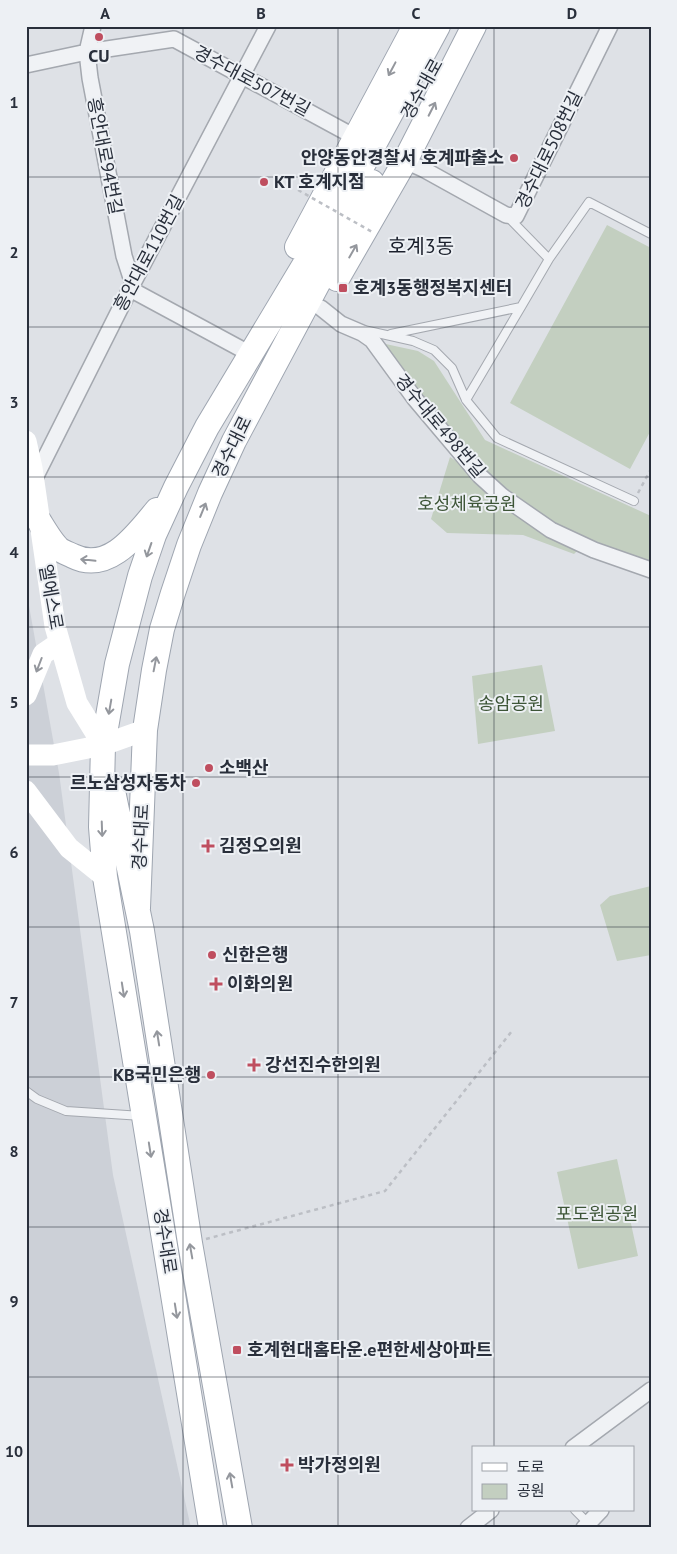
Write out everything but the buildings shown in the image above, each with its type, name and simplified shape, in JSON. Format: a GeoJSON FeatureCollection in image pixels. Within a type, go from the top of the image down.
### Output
{"type":"FeatureCollection","features":[{"type":"Feature","properties":{"kind":"main road"},"geometry":{"type":"LineString","coordinates":[[208,427],[243,350],[415,26]]}},
{"type":"Feature","properties":{"kind":"main road","name":"경수대로"},"geometry":{"type":"LineString","coordinates":[[212,1528],[105,878],[101,826],[103,745],[118,664],[140,576],[154,535],[176,487],[208,427],[351,187],[438,26]]}},
{"type":"Feature","properties":{"kind":"main road","name":"경수대로"},"geometry":{"type":"LineString","coordinates":[[138,908],[145,730],[162,629],[189,545],[234,441],[456,26]]}},
{"type":"Feature","properties":{"kind":"main road"},"geometry":{"type":"LineString","coordinates":[[234,441],[321,308],[405,161],[474,26]]}},
{"type":"Feature","properties":{"kind":"main road"},"geometry":{"type":"LineString","coordinates":[[39,521],[59,549],[78,559],[96,561],[114,555],[137,534],[176,487]]}},
{"type":"Feature","properties":{"kind":"main road","name":"경수대로"},"geometry":{"type":"LineString","coordinates":[[103,745],[138,908],[190,1243],[240,1528]]}},
{"type":"Feature","properties":{"kind":"street","name":"흥안대로94번길"},"geometry":{"type":"LineString","coordinates":[[93,26],[87,52],[90,78],[131,287]]}},
{"type":"Feature","properties":{"kind":"street","name":"흥안대로110번길"},"geometry":{"type":"LineString","coordinates":[[29,464],[131,287],[268,26]]}},
{"type":"Feature","properties":{"kind":"street","name":"경수대로508번길"},"geometry":{"type":"LineString","coordinates":[[405,161],[506,215],[516,216],[610,26]]}},
{"type":"Feature","properties":{"kind":"street","name":"경수대로507번길"},"geometry":{"type":"LineString","coordinates":[[26,65],[87,52],[174,39],[355,137]]}},
{"type":"Feature","properties":{"kind":"street"},"geometry":{"type":"LineString","coordinates":[[131,287],[243,350]]}},
{"type":"Feature","properties":{"kind":"street","name":"경수대로498번길"},"geometry":{"type":"LineString","coordinates":[[321,308],[341,324],[362,332],[372,340],[415,399],[480,476],[502,496],[551,530],[594,550],[651,570]]}},
{"type":"Feature","properties":{"kind":"street","name":"엘에스로"},"geometry":{"type":"LineString","coordinates":[[29,464],[59,643],[77,703],[103,745]]}},
{"type":"Feature","properties":{"kind":"street"},"geometry":{"type":"LineString","coordinates":[[26,694],[43,654],[59,643]]}},
{"type":"Feature","properties":{"kind":"street"},"geometry":{"type":"LineString","coordinates":[[26,755],[53,755],[103,745],[145,730]]}},
{"type":"Feature","properties":{"kind":"street"},"geometry":{"type":"LineString","coordinates":[[26,791],[69,848],[105,878]]}},
{"type":"Feature","properties":{"kind":"street"},"geometry":{"type":"LineString","coordinates":[[576,1446],[651,1390]]}},
{"type":"Feature","properties":{"kind":"street"},"geometry":{"type":"LineString","coordinates":[[468,1528],[488,1512]]}},
{"type":"Feature","properties":{"kind":"street"},"geometry":{"type":"LineString","coordinates":[[588,1526],[598,1512]]}},
{"type":"Feature","properties":{"kind":"lane"},"geometry":{"type":"LineString","coordinates":[[466,400],[549,259],[588,202],[651,234]]}},
{"type":"Feature","properties":{"kind":"lane"},"geometry":{"type":"LineString","coordinates":[[506,215],[549,259]]}},
{"type":"Feature","properties":{"kind":"lane"},"geometry":{"type":"LineString","coordinates":[[387,335],[521,307]]}},
{"type":"Feature","properties":{"kind":"lane"},"geometry":{"type":"LineString","coordinates":[[341,324],[413,341],[434,350],[452,368],[466,400],[498,438],[634,501]]}},
{"type":"Feature","properties":{"kind":"lane"},"geometry":{"type":"LineString","coordinates":[[26,1091],[37,1099],[66,1111],[144,1116]]}},
{"type":"Feature","properties":{"kind":"lane"},"geometry":{"type":"LineString","coordinates":[[577,1512],[588,1526]]}},
{"type":"Feature","properties":{"kind":"path"},"geometry":{"type":"LineString","coordinates":[[298,190],[374,233]]}},
{"type":"Feature","properties":{"kind":"path"},"geometry":{"type":"LineString","coordinates":[[634,501],[651,469]]}},
{"type":"Feature","properties":{"kind":"path"},"geometry":{"type":"LineString","coordinates":[[190,1243],[384,1191],[512,1031]]}},
{"type":"Feature","properties":{"kind":"shaded area"},"geometry":{"type":"Polygon","coordinates":[[[26,589],[59,773],[113,1175],[191,1528],[26,1528],[26,589]]]}},
{"type":"Feature","properties":{"kind":"green space"},"geometry":{"type":"Polygon","coordinates":[[[607,225],[651,248],[651,430],[630,469],[510,403],[607,225]]]}},
{"type":"Feature","properties":{"kind":"green space"},"geometry":{"type":"Polygon","coordinates":[[[381,343],[418,351],[434,361],[485,440],[651,516],[651,565],[550,522],[483,470],[412,387],[381,343]]]}},
{"type":"Feature","properties":{"kind":"green space","name":"호성체육공원"},"geometry":{"type":"Polygon","coordinates":[[[450,457],[583,545],[574,554],[523,535],[447,533],[431,519],[450,457]]]}},
{"type":"Feature","properties":{"kind":"green space","name":"송암공원"},"geometry":{"type":"Polygon","coordinates":[[[542,665],[555,731],[478,744],[472,676],[542,665]]]}},
{"type":"Feature","properties":{"kind":"green space"},"geometry":{"type":"Polygon","coordinates":[[[651,886],[651,955],[617,961],[600,905],[610,896],[651,886]]]}},
{"type":"Feature","properties":{"kind":"green space","name":"포도원공원"},"geometry":{"type":"Polygon","coordinates":[[[617,1159],[638,1256],[578,1269],[557,1172],[617,1159]]]}},
{"type":"Feature","properties":{"kind":"place","name":"CU"},"geometry":{"type":"Point","coordinates":[99,37]}},
{"type":"Feature","properties":{"kind":"place","name":"안양동안경찰서 호계파출소"},"geometry":{"type":"Point","coordinates":[514,158]}},
{"type":"Feature","properties":{"kind":"place","name":"KT 호계지점"},"geometry":{"type":"Point","coordinates":[264,182]}},
{"type":"Feature","properties":{"kind":"place","name":"호계3동행정복지센터"},"geometry":{"type":"Point","coordinates":[343,288]}},
{"type":"Feature","properties":{"kind":"place","name":"소백산"},"geometry":{"type":"Point","coordinates":[209,768]}},
{"type":"Feature","properties":{"kind":"place","name":"르노삼성자동차"},"geometry":{"type":"Point","coordinates":[196,783]}},
{"type":"Feature","properties":{"kind":"place","name":"김정오의원"},"geometry":{"type":"Point","coordinates":[208,846]}},
{"type":"Feature","properties":{"kind":"place","name":"신한은행"},"geometry":{"type":"Point","coordinates":[212,955]}},
{"type":"Feature","properties":{"kind":"place","name":"이화의원"},"geometry":{"type":"Point","coordinates":[216,984]}},
{"type":"Feature","properties":{"kind":"place","name":"강선진수한의원"},"geometry":{"type":"Point","coordinates":[254,1065]}},
{"type":"Feature","properties":{"kind":"place","name":"KB국민은행"},"geometry":{"type":"Point","coordinates":[211,1075]}},
{"type":"Feature","properties":{"kind":"place","name":"호계현대홈타운.e편한세상아파트"},"geometry":{"type":"Point","coordinates":[237,1350]}},
{"type":"Feature","properties":{"kind":"place","name":"박가정의원"},"geometry":{"type":"Point","coordinates":[287,1465]}},
{"type":"Feature","properties":{"kind":"district","name":"호계3동"},"geometry":{"type":"Point","coordinates":[421,246]}}]}
